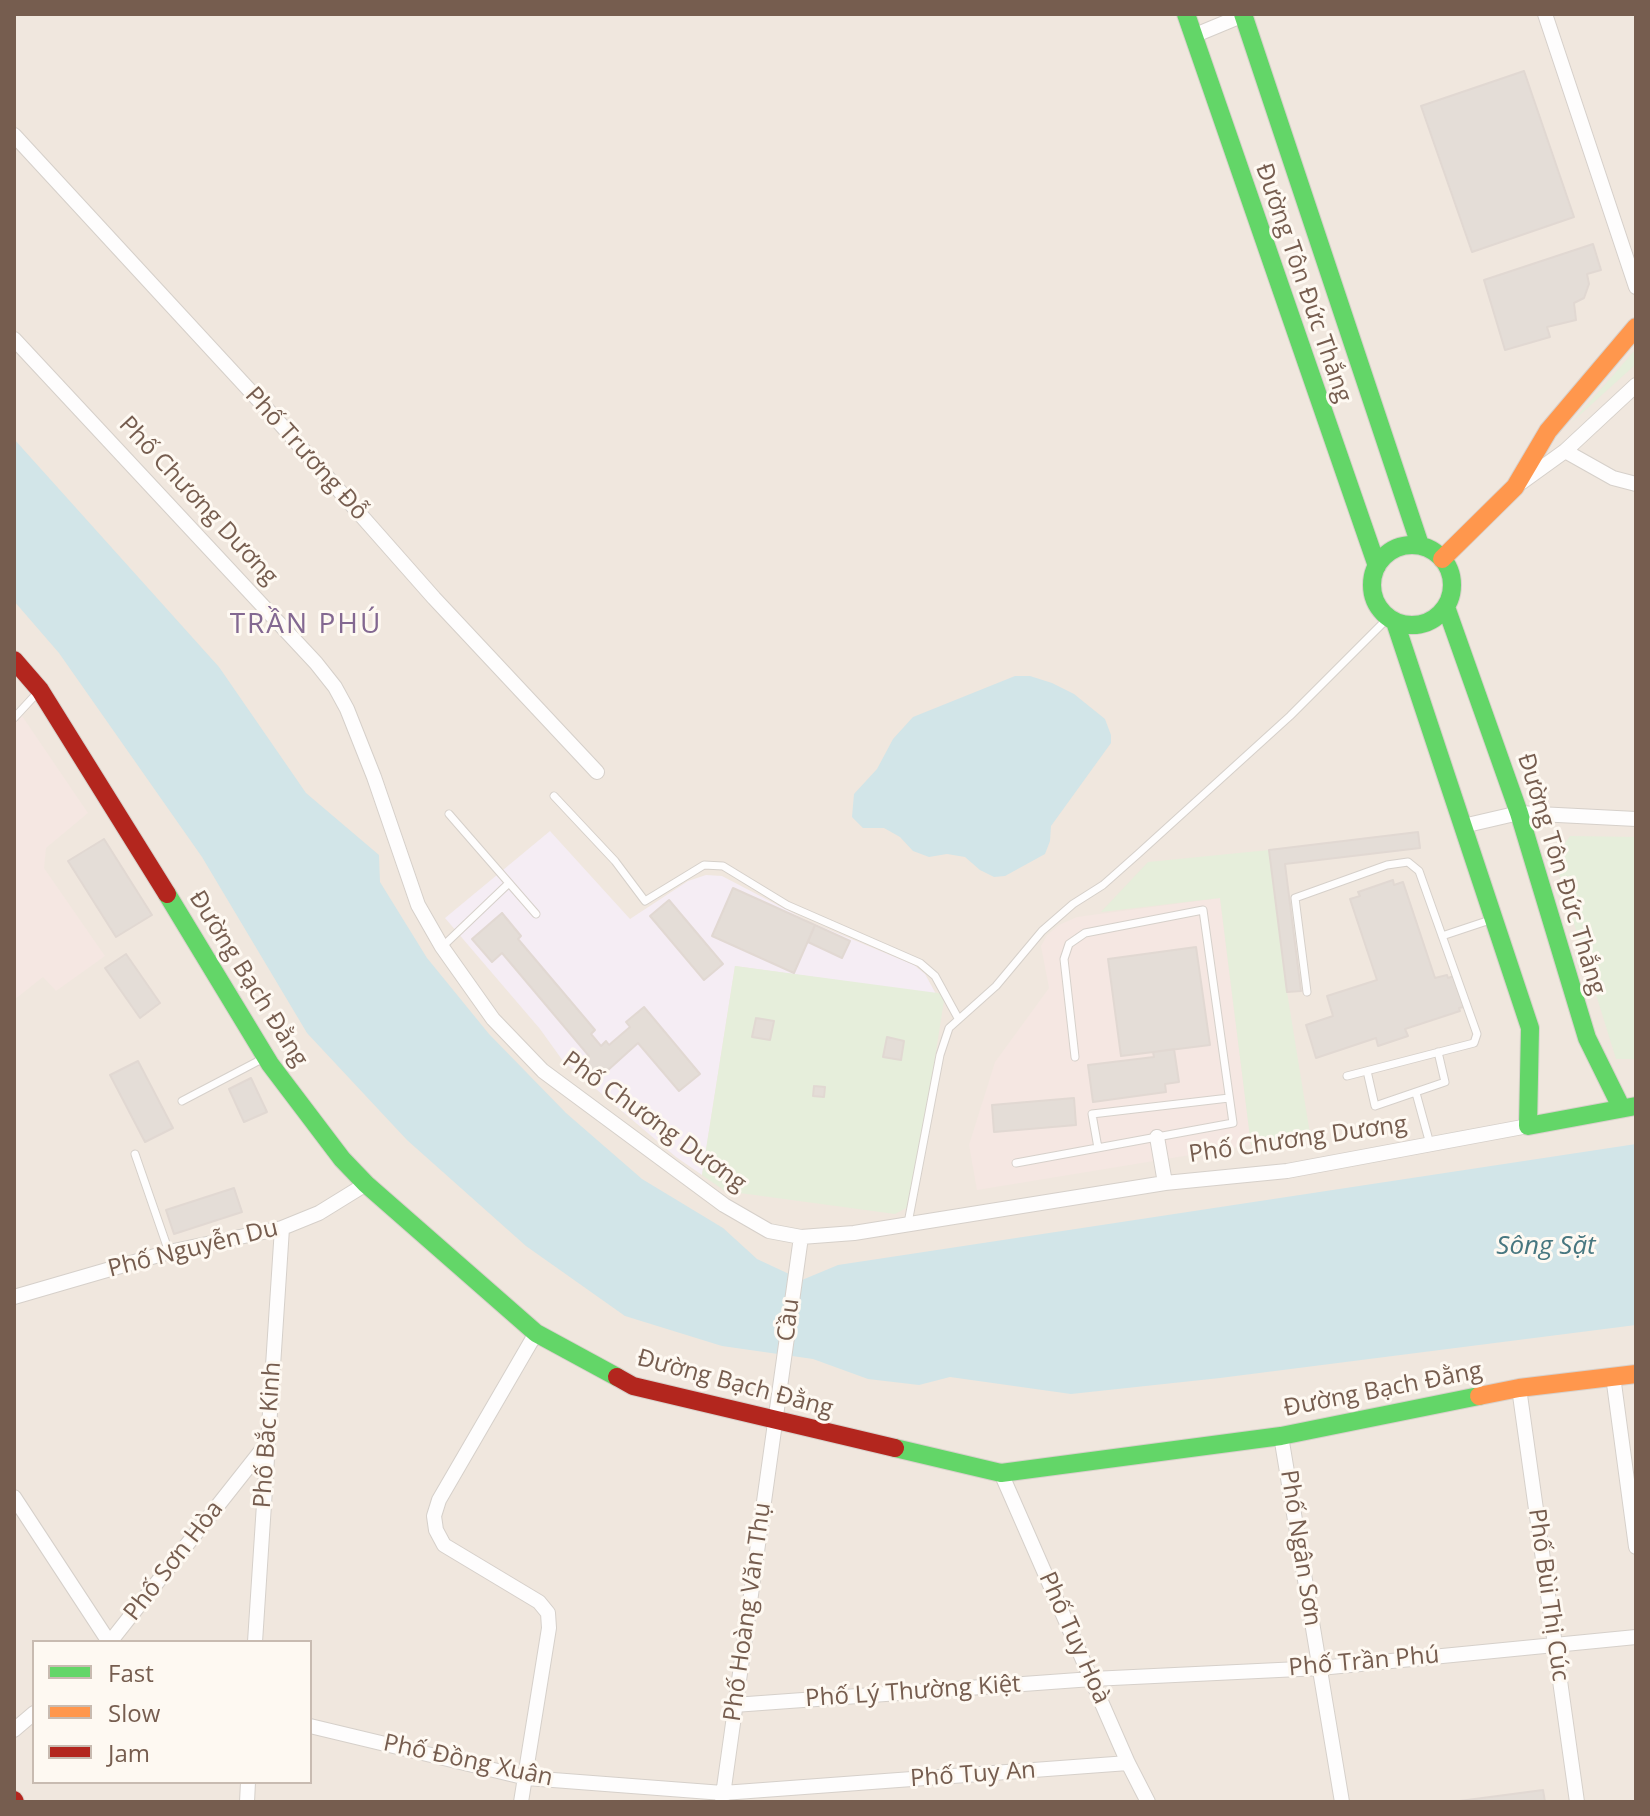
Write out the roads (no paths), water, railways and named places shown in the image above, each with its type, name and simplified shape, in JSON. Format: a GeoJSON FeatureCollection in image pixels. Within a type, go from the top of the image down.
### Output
{"type":"FeatureCollection","features":[{"type":"Feature","properties":{"kind":"street","name":"Đường Tôn Đức Thắng"},"geometry":{"type":"LineString","coordinates":[[1186,14],[1377,566]]}},
{"type":"Feature","properties":{"kind":"street","name":"Đường Tôn Đức Thắng"},"geometry":{"type":"LineString","coordinates":[[1244,14],[1420,545]]}},
{"type":"Feature","properties":{"kind":"street"},"geometry":{"type":"LineString","coordinates":[[1193,36],[1244,14]]}},
{"type":"Feature","properties":{"kind":"street"},"geometry":{"type":"LineString","coordinates":[[1545,14],[1636,287]]}},
{"type":"Feature","properties":{"kind":"street","name":"Phố Trương Đỗ"},"geometry":{"type":"LineString","coordinates":[[14,135],[276,419],[434,598],[597,772]]}},
{"type":"Feature","properties":{"kind":"street"},"geometry":{"type":"LineString","coordinates":[[1515,487],[1548,431],[1636,327]]}},
{"type":"Feature","properties":{"kind":"street","name":"Phố Chương Dương"},"geometry":{"type":"LineString","coordinates":[[14,339],[335,687],[374,777],[418,905],[442,947],[493,1019],[543,1071],[724,1205],[769,1231],[801,1237],[908,1225],[1165,1183],[1287,1171],[1629,1107]]}},
{"type":"Feature","properties":{"kind":"street"},"geometry":{"type":"LineString","coordinates":[[1442,559],[1515,487],[1565,451],[1636,385]]}},
{"type":"Feature","properties":{"kind":"street"},"geometry":{"type":"LineString","coordinates":[[1565,451],[1613,478],[1636,484]]}},
{"type":"Feature","properties":{"kind":"street"},"geometry":{"type":"LineString","coordinates":[[1402,545],[1420,545],[1442,559],[1449,567],[1453,585],[1450,602],[1439,617],[1422,625],[1404,626],[1392,620],[1376,604],[1371,586],[1377,566],[1386,554],[1402,545]]}},
{"type":"Feature","properties":{"kind":"street","name":"Đường Tôn Đức Thắng"},"geometry":{"type":"LineString","coordinates":[[1446,607],[1519,813],[1587,1038],[1629,1107]]}},
{"type":"Feature","properties":{"kind":"street"},"geometry":{"type":"LineString","coordinates":[[1392,620],[1530,1028],[1528,1126]]}},
{"type":"Feature","properties":{"kind":"street","name":"Đường Bạch Đằng"},"geometry":{"type":"LineString","coordinates":[[14,660],[40,690],[124,822],[265,1057],[342,1159],[366,1184],[536,1333],[633,1386],[1001,1473],[1281,1436],[1519,1388],[1636,1374]]}},
{"type":"Feature","properties":{"kind":"street"},"geometry":{"type":"LineString","coordinates":[[1463,826],[1519,813],[1636,819]]}},
{"type":"Feature","properties":{"kind":"street"},"geometry":{"type":"LineString","coordinates":[[1157,1137],[1165,1183]]}},
{"type":"Feature","properties":{"kind":"street","name":"Phố Nguyễn Du"},"geometry":{"type":"LineString","coordinates":[[14,1297],[169,1252],[282,1228],[319,1213],[366,1184]]}},
{"type":"Feature","properties":{"kind":"street","name":"Phố Bắc Kinh"},"geometry":{"type":"LineString","coordinates":[[255,1640],[282,1228]]}},
{"type":"Feature","properties":{"kind":"street","name":"Cầu"},"geometry":{"type":"LineString","coordinates":[[774,1421],[801,1237]]}},
{"type":"Feature","properties":{"kind":"street"},"geometry":{"type":"LineString","coordinates":[[521,1802],[549,1628],[548,1613],[539,1602],[444,1545],[436,1530],[434,1516],[439,1500],[536,1333]]}},
{"type":"Feature","properties":{"kind":"street"},"geometry":{"type":"LineString","coordinates":[[1613,1376],[1636,1547]]}},
{"type":"Feature","properties":{"kind":"street","name":"Phố Bùi Thị Cúc"},"geometry":{"type":"LineString","coordinates":[[1519,1388],[1577,1802]]}},
{"type":"Feature","properties":{"kind":"street","name":"Phố Hoàng Văn Thụ"},"geometry":{"type":"LineString","coordinates":[[722,1798],[774,1421]]}},
{"type":"Feature","properties":{"kind":"street","name":"Phố Ngân Sơn"},"geometry":{"type":"LineString","coordinates":[[1281,1436],[1342,1802]]}},
{"type":"Feature","properties":{"kind":"street","name":"Phố Sơn Hòa"},"geometry":{"type":"LineString","coordinates":[[112,1640],[268,1442]]}},
{"type":"Feature","properties":{"kind":"street","name":"Phố Tuy Hoà"},"geometry":{"type":"LineString","coordinates":[[1001,1473],[1148,1802]]}},
{"type":"Feature","properties":{"kind":"street"},"geometry":{"type":"LineString","coordinates":[[14,1497],[109,1640]]}},
{"type":"Feature","properties":{"kind":"street","name":"Phố Trần Phú"},"geometry":{"type":"LineString","coordinates":[[1092,1679],[1320,1668],[1636,1637]]}},
{"type":"Feature","properties":{"kind":"street","name":"Phố Lý Thường Kiệt"},"geometry":{"type":"LineString","coordinates":[[734,1705],[1092,1679]]}},
{"type":"Feature","properties":{"kind":"street"},"geometry":{"type":"LineString","coordinates":[[14,1730],[32,1715]]}},
{"type":"Feature","properties":{"kind":"street","name":"Phố Đồng Xuân"},"geometry":{"type":"LineString","coordinates":[[312,1726],[527,1778],[722,1798]]}},
{"type":"Feature","properties":{"kind":"street","name":"Phố Tuy An"},"geometry":{"type":"LineString","coordinates":[[722,1798],[1128,1763]]}},
{"type":"Feature","properties":{"kind":"lane"},"geometry":{"type":"LineString","coordinates":[[908,1225],[940,1055],[949,1028],[996,986],[1042,931],[1073,904],[1103,885],[1244,759],[1392,620]]}},
{"type":"Feature","properties":{"kind":"lane"},"geometry":{"type":"LineString","coordinates":[[14,718],[40,690]]}},
{"type":"Feature","properties":{"kind":"lane"},"geometry":{"type":"LineString","coordinates":[[554,796],[615,861],[645,901],[704,865],[723,866],[787,905],[920,963],[935,976],[958,1018]]}},
{"type":"Feature","properties":{"kind":"lane"},"geometry":{"type":"LineString","coordinates":[[449,814],[536,914]]}},
{"type":"Feature","properties":{"kind":"lane"},"geometry":{"type":"LineString","coordinates":[[1307,992],[1295,898],[1387,865],[1408,862],[1419,871],[1477,1034],[1474,1043],[1347,1076]]}},
{"type":"Feature","properties":{"kind":"lane"},"geometry":{"type":"LineString","coordinates":[[442,947],[509,883]]}},
{"type":"Feature","properties":{"kind":"lane"},"geometry":{"type":"LineString","coordinates":[[1016,1163],[1233,1123],[1203,910],[1085,933],[1069,944],[1064,959],[1075,1057]]}},
{"type":"Feature","properties":{"kind":"lane"},"geometry":{"type":"LineString","coordinates":[[1442,936],[1494,919]]}},
{"type":"Feature","properties":{"kind":"lane"},"geometry":{"type":"LineString","coordinates":[[1367,1071],[1375,1106],[1445,1082],[1438,1052]]}},
{"type":"Feature","properties":{"kind":"lane"},"geometry":{"type":"LineString","coordinates":[[182,1101],[265,1057]]}},
{"type":"Feature","properties":{"kind":"lane"},"geometry":{"type":"LineString","coordinates":[[1416,1093],[1430,1144]]}},
{"type":"Feature","properties":{"kind":"lane"},"geometry":{"type":"LineString","coordinates":[[1098,1148],[1092,1114],[1229,1098]]}},
{"type":"Feature","properties":{"kind":"lane"},"geometry":{"type":"LineString","coordinates":[[135,1154],[169,1252]]}},
{"type":"Feature","properties":{"kind":"water","name":"Sông Sặt"},"geometry":{"type":"Polygon","coordinates":[[[14,439],[219,667],[306,793],[379,855],[380,882],[427,958],[489,1034],[566,1113],[642,1179],[723,1228],[757,1259],[802,1280],[838,1265],[1636,1144],[1636,1325],[1071,1394],[950,1377],[919,1385],[868,1379],[813,1359],[722,1346],[625,1316],[526,1246],[407,1140],[307,1033],[202,857],[59,653],[14,601],[14,439]]]}},
{"type":"Feature","properties":{"kind":"water"},"geometry":{"type":"Polygon","coordinates":[[[1015,676],[1030,676],[1074,694],[1105,719],[1111,735],[1111,743],[1051,826],[1045,854],[1005,876],[994,877],[965,857],[947,854],[929,857],[913,851],[900,837],[884,828],[863,828],[852,817],[854,794],[877,769],[893,739],[913,717],[1015,676]]]}},
{"type":"Feature","properties":{"kind":"district","name":"TRẦN PHÚ"},"geometry":{"type":"Point","coordinates":[306,625]}}]}
